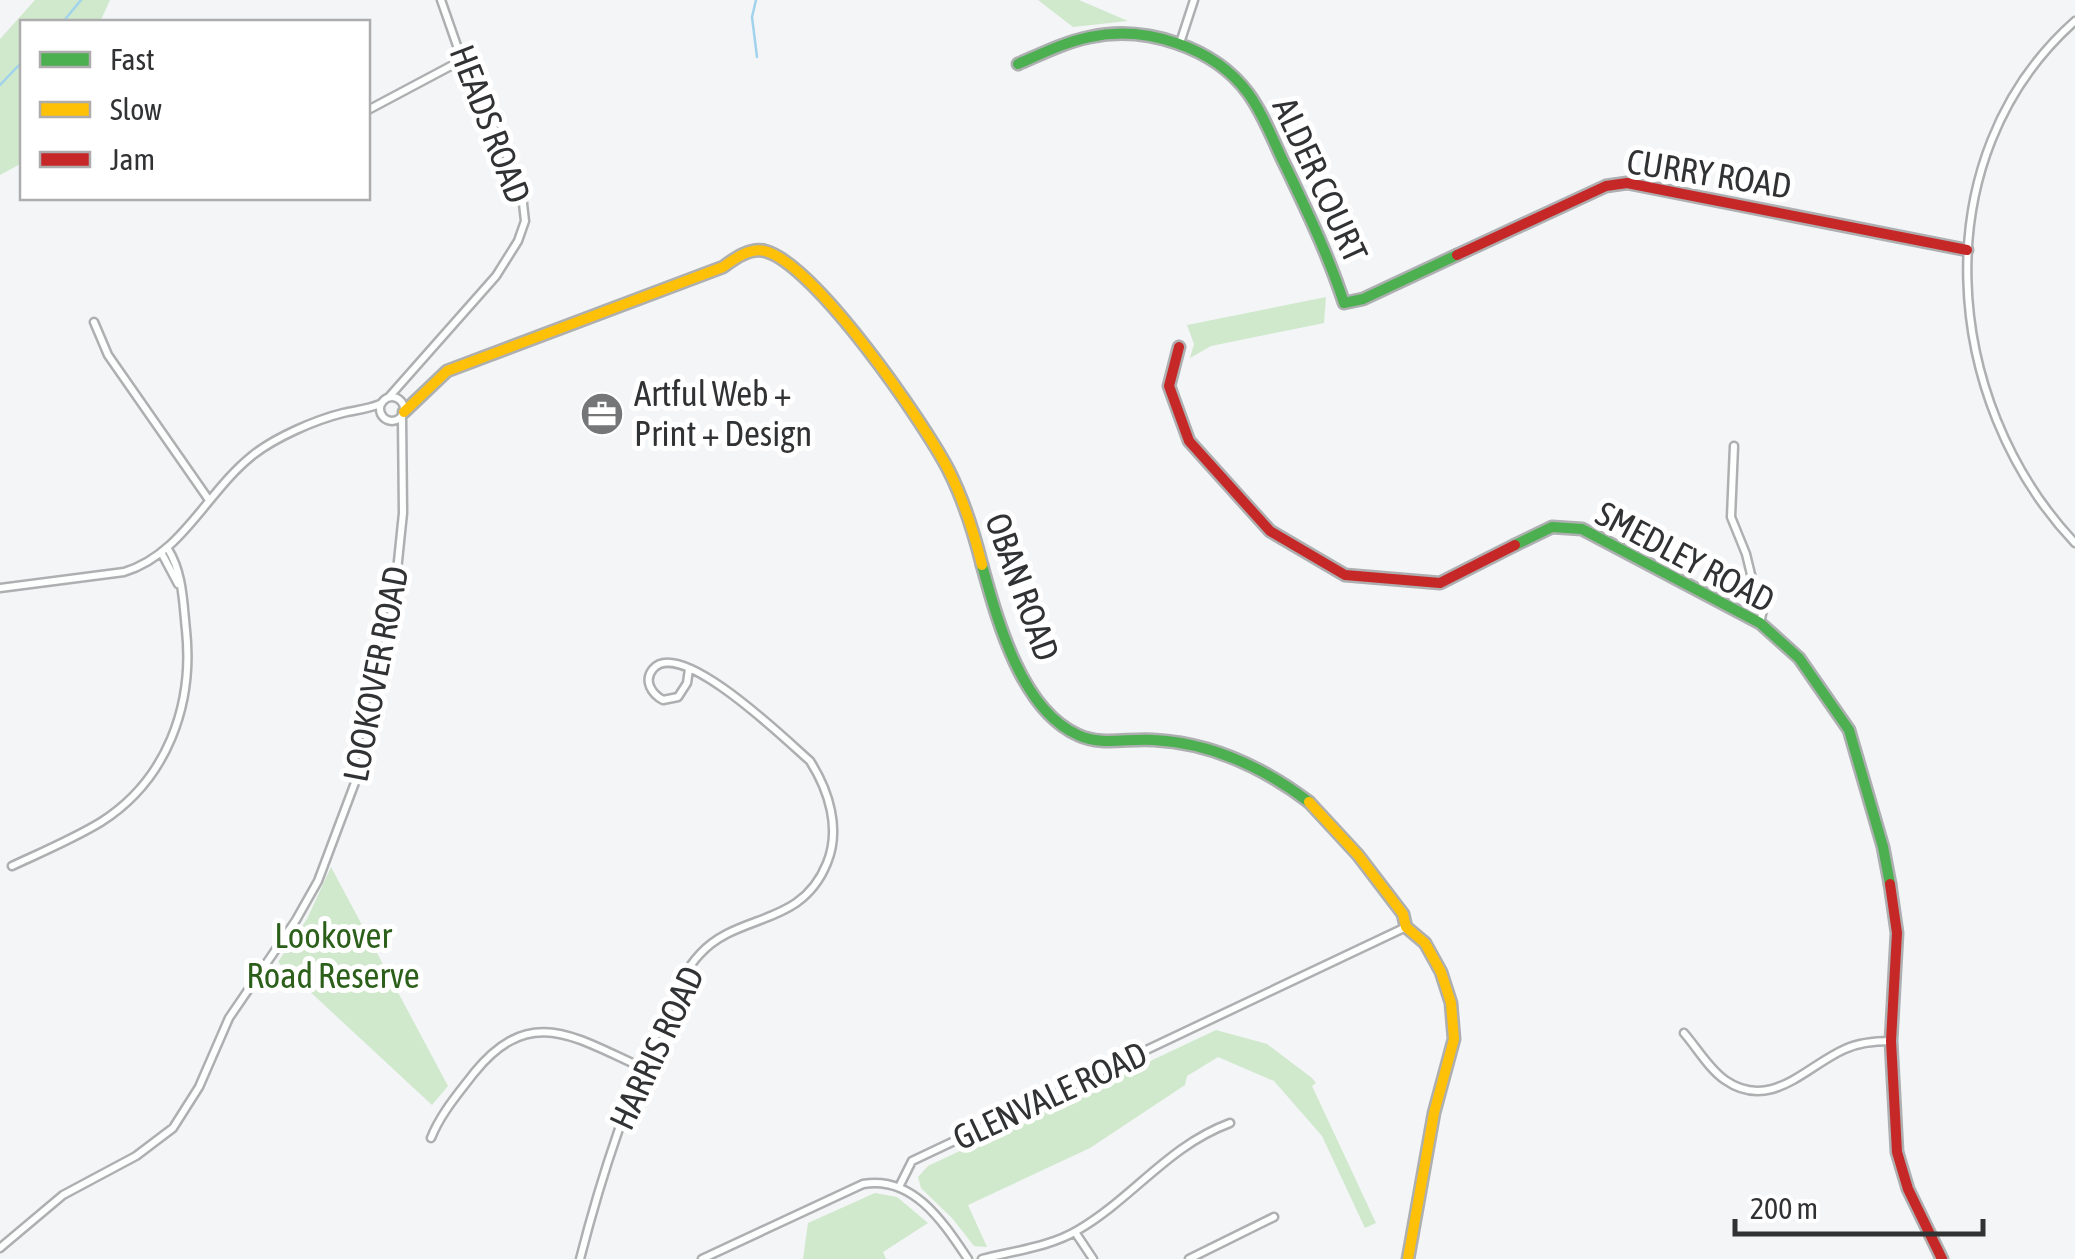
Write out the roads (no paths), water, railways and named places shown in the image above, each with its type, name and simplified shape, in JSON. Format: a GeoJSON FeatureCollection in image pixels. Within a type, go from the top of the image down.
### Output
{"type":"FeatureCollection","features":[{"type":"Feature","properties":{"kind":"street","name":"HEADS ROAD"},"geometry":{"type":"LineString","coordinates":[[380,404],[496,276],[518,241],[525,221],[521,186],[462,60],[442,0]]}},
{"type":"Feature","properties":{"kind":"street"},"geometry":{"type":"LineString","coordinates":[[1179,46],[1194,0]]}},
{"type":"Feature","properties":{"kind":"street"},"geometry":{"type":"LineString","coordinates":[[2075,22],[2028,73],[2000,118],[1980,172],[1967,250],[1971,333],[1986,393],[2036,494],[2075,543]]}},
{"type":"Feature","properties":{"kind":"street","name":"ALDER COURT"},"geometry":{"type":"LineString","coordinates":[[1018,64],[1080,38],[1144,35],[1208,58],[1231,74],[1253,97],[1328,252],[1344,303]]}},
{"type":"Feature","properties":{"kind":"street"},"geometry":{"type":"LineString","coordinates":[[370,109],[462,60]]}},
{"type":"Feature","properties":{"kind":"street","name":"CURRY ROAD"},"geometry":{"type":"LineString","coordinates":[[1344,303],[1363,299],[1606,186],[1626,182],[1967,250]]}},
{"type":"Feature","properties":{"kind":"street","name":"OBAN ROAD"},"geometry":{"type":"LineString","coordinates":[[402,408],[421,401],[446,371],[688,281],[723,267],[742,254],[765,251],[780,257],[825,302],[923,425],[950,471],[980,548],[999,624],[1037,700],[1057,722],[1067,732],[1088,741],[1164,740],[1228,756],[1266,772],[1310,800],[1352,845],[1403,914],[1406,927],[1415,931],[1432,954],[1452,1006],[1454,1029],[1408,1259]]}},
{"type":"Feature","properties":{"kind":"street"},"geometry":{"type":"LineString","coordinates":[[94,322],[108,355],[208,500]]}},
{"type":"Feature","properties":{"kind":"street","name":"SMEDLEY ROAD"},"geometry":{"type":"LineString","coordinates":[[1179,346],[1169,386],[1189,441],[1270,531],[1345,575],[1440,583],[1552,528],[1582,530],[1760,623],[1799,658],[1849,730],[1883,847],[1897,934],[1891,1040],[1892,1100],[1900,1170],[1942,1259]]}},
{"type":"Feature","properties":{"kind":"street"},"geometry":{"type":"LineString","coordinates":[[360,411],[380,413],[392,421],[402,408],[397,384]]}},
{"type":"Feature","properties":{"kind":"street"},"geometry":{"type":"LineString","coordinates":[[389,396],[402,408]]}},
{"type":"Feature","properties":{"kind":"street"},"geometry":{"type":"LineString","coordinates":[[0,588],[124,572],[165,551],[208,500],[266,446],[328,418],[380,404],[380,413]]}},
{"type":"Feature","properties":{"kind":"street","name":"LOOKOVER ROAD"},"geometry":{"type":"LineString","coordinates":[[0,1248],[62,1195],[136,1156],[173,1128],[199,1087],[229,1018],[318,881],[362,764],[375,708],[400,556],[402,408]]}},
{"type":"Feature","properties":{"kind":"street","name":"LOOKOVER ROAD"},"geometry":{"type":"LineString","coordinates":[[392,421],[402,440]]}},
{"type":"Feature","properties":{"kind":"street"},"geometry":{"type":"LineString","coordinates":[[1734,446],[1731,516],[1763,610],[1760,623]]}},
{"type":"Feature","properties":{"kind":"street"},"geometry":{"type":"LineString","coordinates":[[12,866],[103,821],[135,794],[165,754],[180,716],[188,654],[178,567],[165,551]]}},
{"type":"Feature","properties":{"kind":"street"},"geometry":{"type":"LineString","coordinates":[[675,662],[689,669],[687,683],[678,697],[663,700],[652,692],[648,683],[650,673],[658,665],[675,662]]}},
{"type":"Feature","properties":{"kind":"street","name":"HARRIS ROAD"},"geometry":{"type":"LineString","coordinates":[[580,1259],[609,1155],[641,1066],[686,970],[703,950],[727,934],[778,915],[814,887],[827,863],[833,833],[822,778],[810,761],[708,676],[689,669]]}},
{"type":"Feature","properties":{"kind":"street","name":"GLENVALE ROAD"},"geometry":{"type":"LineString","coordinates":[[900,1185],[912,1161],[1406,927]]}},
{"type":"Feature","properties":{"kind":"street"},"geometry":{"type":"LineString","coordinates":[[430,1138],[438,1119],[482,1064],[496,1048],[514,1037],[546,1030],[561,1032],[641,1066]]}},
{"type":"Feature","properties":{"kind":"street"},"geometry":{"type":"LineString","coordinates":[[1684,1033],[1723,1078],[1740,1088],[1762,1090],[1791,1084],[1858,1044],[1891,1040]]}},
{"type":"Feature","properties":{"kind":"street"},"geometry":{"type":"LineString","coordinates":[[982,1259],[1039,1246],[1074,1232],[1111,1208],[1169,1155],[1230,1123]]}},
{"type":"Feature","properties":{"kind":"street"},"geometry":{"type":"LineString","coordinates":[[702,1259],[863,1184],[881,1181],[900,1185],[937,1217],[968,1259]]}},
{"type":"Feature","properties":{"kind":"street"},"geometry":{"type":"LineString","coordinates":[[1188,1259],[1274,1218]]}},
{"type":"Feature","properties":{"kind":"street"},"geometry":{"type":"LineString","coordinates":[[1074,1232],[1093,1259]]}},
{"type":"Feature","properties":{"kind":"waterway"},"geometry":{"type":"LineString","coordinates":[[65,20],[81,0]]}},
{"type":"Feature","properties":{"kind":"waterway"},"geometry":{"type":"LineString","coordinates":[[756,0],[752,17],[757,57]]}},
{"type":"Feature","properties":{"kind":"waterway"},"geometry":{"type":"LineString","coordinates":[[0,85],[20,64]]}},
{"type":"Feature","properties":{"kind":"place","name":"Artful Web + Print + Design"},"geometry":{"type":"Point","coordinates":[602,414]}},
{"type":"Feature","properties":{"kind":"park label","name":"Lookover Road Reserve"},"geometry":{"type":"Point","coordinates":[333,956]}}]}
